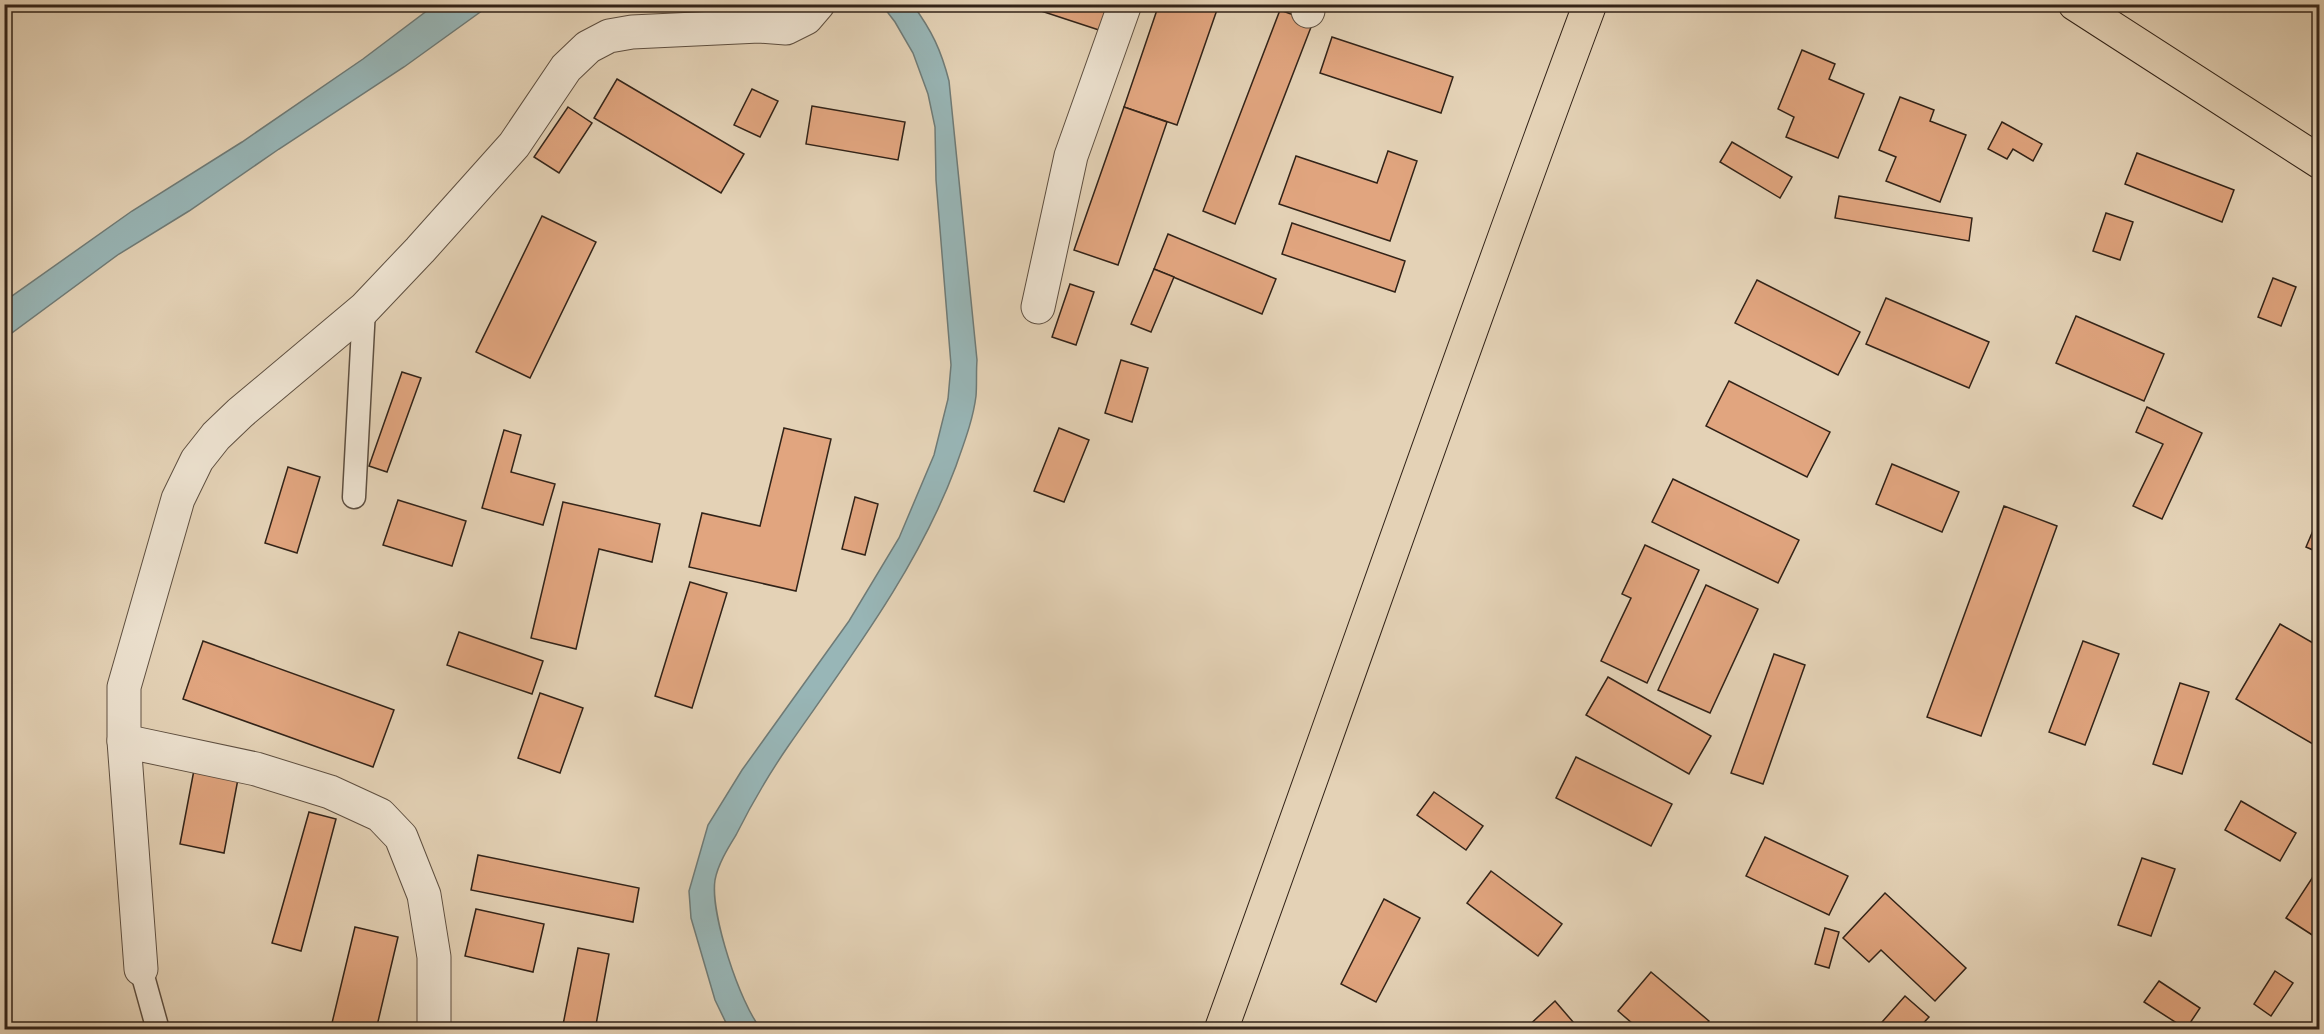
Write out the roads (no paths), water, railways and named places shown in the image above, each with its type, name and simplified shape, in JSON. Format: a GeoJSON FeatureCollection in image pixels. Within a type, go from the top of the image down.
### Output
{"type":"FeatureCollection","features":[{"type":"Feature","properties":{"kind":"main road"},"geometry":{"type":"LineString","coordinates":[[1221,1029],[1590,4]]}},
{"type":"Feature","properties":{"kind":"main road"},"geometry":{"type":"LineString","coordinates":[[2075,4],[2319,162]]}},
{"type":"Feature","properties":{"kind":"street"},"geometry":{"type":"LineString","coordinates":[[141,969],[124,741],[124,687],[178,498],[197,460],[216,436],[240,414],[364,309],[514,145],[566,68],[588,47],[609,36],[632,32],[759,26],[786,28],[806,18],[818,4]]}},
{"type":"Feature","properties":{"kind":"street"},"geometry":{"type":"LineString","coordinates":[[1038,307],[1071,156],[1125,4]]}},
{"type":"Feature","properties":{"kind":"street"},"geometry":{"type":"LineString","coordinates":[[124,741],[256,769],[330,792],[380,815],[401,837],[424,895],[434,957],[434,1029]]}},
{"type":"Feature","properties":{"kind":"lane"},"geometry":{"type":"LineString","coordinates":[[354,497],[364,309]]}},
{"type":"Feature","properties":{"kind":"lane"},"geometry":{"type":"LineString","coordinates":[[141,969],[158,1029]]}},
{"type":"Feature","properties":{"kind":"water"},"geometry":{"type":"Polygon","coordinates":[[[436,4],[490,5],[404,67],[189,211],[119,254],[5,338],[5,301],[132,211],[242,142],[363,59],[436,4]]]}},
{"type":"Feature","properties":{"kind":"water"},"geometry":{"type":"Polygon","coordinates":[[[882,5],[913,5],[935,41],[949,81],[977,360],[975,405],[956,466],[923,540],[882,610],[768,778],[718,868],[715,895],[722,935],[744,1000],[761,1029],[729,1029],[715,1000],[691,918],[689,891],[708,825],[742,770],[849,621],[899,538],[934,455],[948,399],[951,365],[936,180],[935,127],[928,94],[913,53],[882,5]]]}}]}
